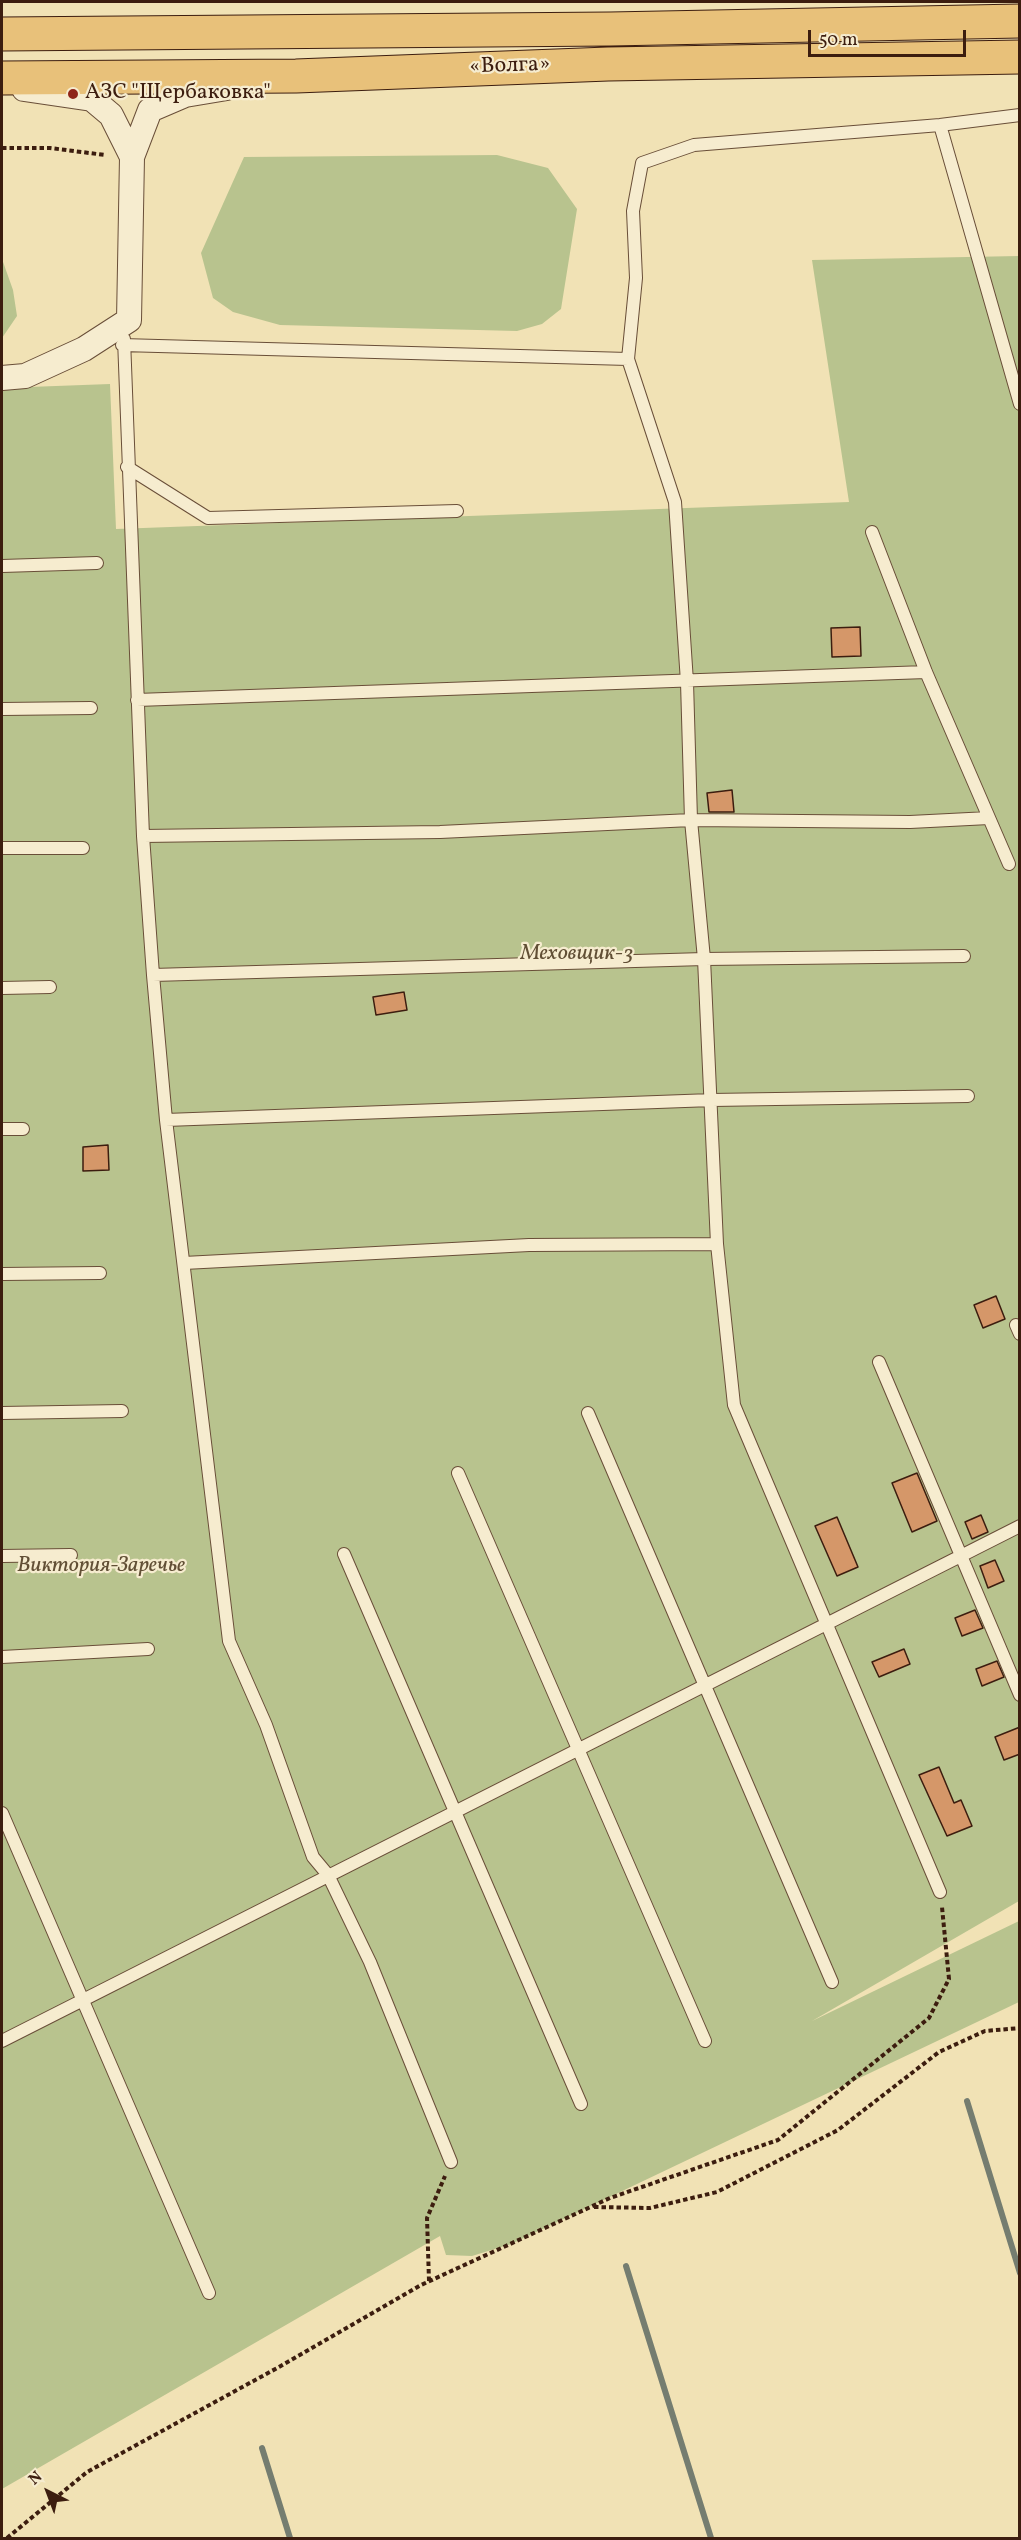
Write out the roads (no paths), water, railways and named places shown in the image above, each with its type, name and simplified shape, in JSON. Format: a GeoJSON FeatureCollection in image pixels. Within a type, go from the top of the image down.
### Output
{"type":"FeatureCollection","features":[{"type":"Feature","properties":{"kind":"highway","name":"«Волга»"},"geometry":{"type":"LineString","coordinates":[[2,34],[610,29],[1020,21]]}},
{"type":"Feature","properties":{"kind":"highway","name":"«Волга»"},"geometry":{"type":"LineString","coordinates":[[2,78],[296,76],[608,64],[1020,57]]}},
{"type":"Feature","properties":{"kind":"street"},"geometry":{"type":"LineString","coordinates":[[2,378],[25,376],[84,349],[129,320],[132,158],[150,110],[185,95],[296,76]]}},
{"type":"Feature","properties":{"kind":"street"},"geometry":{"type":"LineString","coordinates":[[2,85],[92,99],[111,115],[132,158]]}},
{"type":"Feature","properties":{"kind":"lane"},"geometry":{"type":"LineString","coordinates":[[940,1892],[734,1406],[717,1244],[712,1100],[704,959],[691,820],[687,682],[675,502],[628,359],[636,278],[633,211],[642,163],[694,145],[940,126],[1020,115]]}},
{"type":"Feature","properties":{"kind":"lane"},"geometry":{"type":"LineString","coordinates":[[940,126],[1020,404]]}},
{"type":"Feature","properties":{"kind":"lane"},"geometry":{"type":"LineString","coordinates":[[129,320],[122,345],[143,836],[153,975],[166,1120],[229,1641],[266,1725],[313,1857],[328,1875],[370,1962],[451,2162]]}},
{"type":"Feature","properties":{"kind":"lane"},"geometry":{"type":"LineString","coordinates":[[122,345],[628,359]]}},
{"type":"Feature","properties":{"kind":"lane"},"geometry":{"type":"LineString","coordinates":[[127,467],[208,518],[458,511]]}},
{"type":"Feature","properties":{"kind":"lane"},"geometry":{"type":"LineString","coordinates":[[872,532],[926,672],[1009,864]]}},
{"type":"Feature","properties":{"kind":"lane"},"geometry":{"type":"LineString","coordinates":[[2,566],[97,563]]}},
{"type":"Feature","properties":{"kind":"lane"},"geometry":{"type":"LineString","coordinates":[[137,699],[687,682],[926,672]]}},
{"type":"Feature","properties":{"kind":"lane"},"geometry":{"type":"LineString","coordinates":[[2,709],[91,708]]}},
{"type":"Feature","properties":{"kind":"lane"},"geometry":{"type":"LineString","coordinates":[[143,836],[440,832],[691,820],[910,822],[989,818]]}},
{"type":"Feature","properties":{"kind":"lane"},"geometry":{"type":"LineString","coordinates":[[2,848],[83,848]]}},
{"type":"Feature","properties":{"kind":"lane"},"geometry":{"type":"LineString","coordinates":[[153,975],[704,959],[964,956]]}},
{"type":"Feature","properties":{"kind":"lane"},"geometry":{"type":"LineString","coordinates":[[2,988],[50,987]]}},
{"type":"Feature","properties":{"kind":"lane"},"geometry":{"type":"LineString","coordinates":[[166,1120],[712,1100],[968,1096]]}},
{"type":"Feature","properties":{"kind":"lane"},"geometry":{"type":"LineString","coordinates":[[2,1129],[23,1129]]}},
{"type":"Feature","properties":{"kind":"lane"},"geometry":{"type":"LineString","coordinates":[[184,1263],[529,1245],[717,1244]]}},
{"type":"Feature","properties":{"kind":"lane"},"geometry":{"type":"LineString","coordinates":[[2,1274],[100,1273]]}},
{"type":"Feature","properties":{"kind":"lane"},"geometry":{"type":"LineString","coordinates":[[879,1362],[1020,1695]]}},
{"type":"Feature","properties":{"kind":"lane"},"geometry":{"type":"LineString","coordinates":[[2,1413],[122,1411]]}},
{"type":"Feature","properties":{"kind":"lane"},"geometry":{"type":"LineString","coordinates":[[588,1413],[832,1982]]}},
{"type":"Feature","properties":{"kind":"lane"},"geometry":{"type":"LineString","coordinates":[[458,1473],[705,2040]]}},
{"type":"Feature","properties":{"kind":"lane"},"geometry":{"type":"LineString","coordinates":[[2,2041],[826,1622],[1020,1526]]}},
{"type":"Feature","properties":{"kind":"lane"},"geometry":{"type":"LineString","coordinates":[[344,1554],[581,2104]]}},
{"type":"Feature","properties":{"kind":"lane"},"geometry":{"type":"LineString","coordinates":[[2,1556],[71,1555]]}},
{"type":"Feature","properties":{"kind":"lane"},"geometry":{"type":"LineString","coordinates":[[2,1657],[148,1649]]}},
{"type":"Feature","properties":{"kind":"lane"},"geometry":{"type":"LineString","coordinates":[[2,1813],[209,2293]]}},
{"type":"Feature","properties":{"kind":"waterway"},"geometry":{"type":"LineString","coordinates":[[967,2101],[1020,2273]]}},
{"type":"Feature","properties":{"kind":"waterway"},"geometry":{"type":"LineString","coordinates":[[626,2266],[711,2538]]}},
{"type":"Feature","properties":{"kind":"waterway"},"geometry":{"type":"LineString","coordinates":[[262,2448],[290,2538]]}},
{"type":"Feature","properties":{"kind":"place","name":"АЗС \"Щербаковка\""},"geometry":{"type":"Point","coordinates":[73,94]}},
{"type":"Feature","properties":{"kind":"park label","name":"Меховщик-3"},"geometry":{"type":"Point","coordinates":[577,955]}},
{"type":"Feature","properties":{"kind":"park label","name":"Виктория-Заречье"},"geometry":{"type":"Point","coordinates":[101,1567]}}]}
